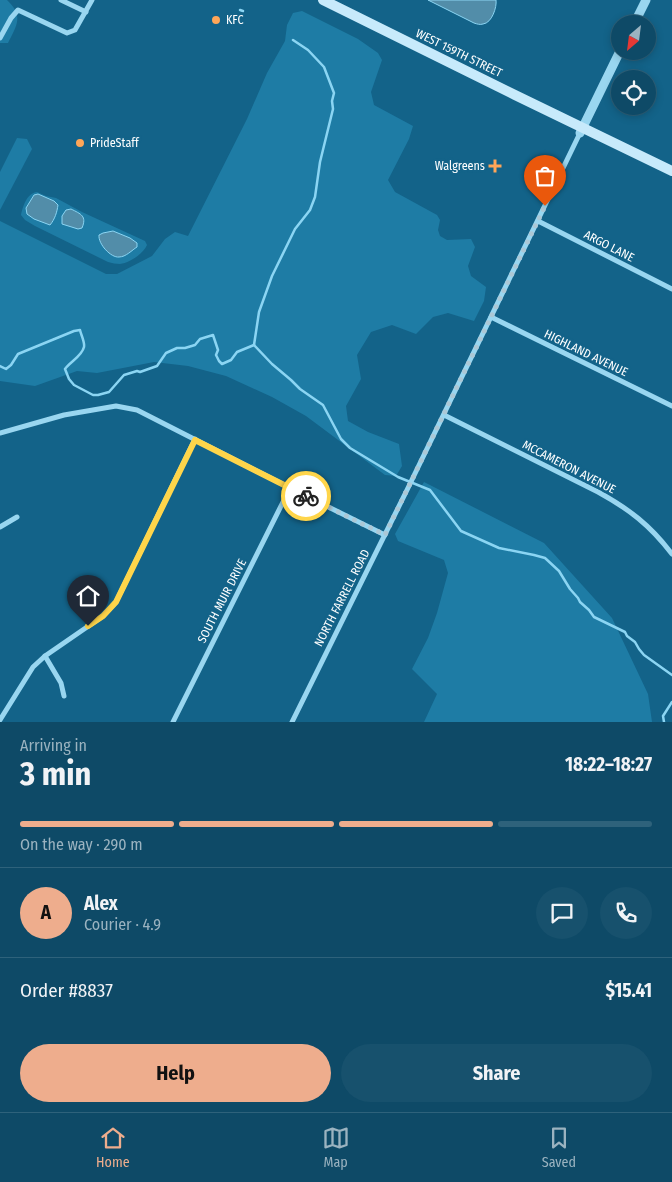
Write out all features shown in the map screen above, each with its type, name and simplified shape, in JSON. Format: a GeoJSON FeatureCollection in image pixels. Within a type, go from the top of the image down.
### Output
{"type":"FeatureCollection","features":[{"type":"Feature","properties":{"kind":"main road","name":"WEST 159TH STREET"},"geometry":{"type":"LineString","coordinates":[[323,0],[582,130],[672,171]]}},
{"type":"Feature","properties":{"kind":"street"},"geometry":{"type":"LineString","coordinates":[[61,0],[86,12]]}},
{"type":"Feature","properties":{"kind":"street"},"geometry":{"type":"LineString","coordinates":[[0,38],[11,18],[18,10],[67,33],[75,30],[92,0]]}},
{"type":"Feature","properties":{"kind":"street"},"geometry":{"type":"LineString","coordinates":[[638,15],[646,0]]}},
{"type":"Feature","properties":{"kind":"street"},"geometry":{"type":"LineString","coordinates":[[582,130],[616,60]]}},
{"type":"Feature","properties":{"kind":"street","name":"NORTH FARRELL ROAD"},"geometry":{"type":"LineString","coordinates":[[292,722],[582,130]]}},
{"type":"Feature","properties":{"kind":"street","name":"ARGO LANE"},"geometry":{"type":"LineString","coordinates":[[538,221],[672,289]]}},
{"type":"Feature","properties":{"kind":"street","name":"HIGHLAND AVENUE"},"geometry":{"type":"LineString","coordinates":[[491,317],[672,406]]}},
{"type":"Feature","properties":{"kind":"street"},"geometry":{"type":"LineString","coordinates":[[0,433],[64,415],[116,406],[137,410],[385,535]]}},
{"type":"Feature","properties":{"kind":"street","name":"MCCAMERON AVENUE"},"geometry":{"type":"LineString","coordinates":[[444,415],[598,492],[622,506],[648,526],[672,554]]}},
{"type":"Feature","properties":{"kind":"street"},"geometry":{"type":"LineString","coordinates":[[0,720],[32,666],[103,616],[116,602],[195,440]]}},
{"type":"Feature","properties":{"kind":"street","name":"SOUTH MUIR DRIVE"},"geometry":{"type":"LineString","coordinates":[[173,722],[290,488]]}},
{"type":"Feature","properties":{"kind":"street"},"geometry":{"type":"LineString","coordinates":[[0,527],[17,516]]}},
{"type":"Feature","properties":{"kind":"street"},"geometry":{"type":"LineString","coordinates":[[45,656],[61,683],[64,696]]}},
{"type":"Feature","properties":{"kind":"shaded area"},"geometry":{"type":"Polygon","coordinates":[[[0,0],[7,0],[16,11],[17,16],[16,26],[8,43],[0,43],[0,0]]]}},
{"type":"Feature","properties":{"kind":"shaded area"},"geometry":{"type":"Polygon","coordinates":[[[428,0],[496,0],[496,3],[495,10],[489,21],[480,24],[474,23],[428,0]]]}},
{"type":"Feature","properties":{"kind":"shaded area"},"geometry":{"type":"Polygon","coordinates":[[[302,11],[358,39],[378,53],[382,60],[371,92],[374,105],[413,126],[409,139],[388,180],[395,192],[437,215],[440,220],[438,230],[440,236],[447,240],[471,239],[475,247],[468,266],[471,276],[486,287],[484,301],[474,321],[448,313],[433,317],[416,334],[392,325],[371,332],[357,355],[361,379],[346,406],[348,421],[368,432],[399,444],[402,466],[396,476],[385,475],[306,416],[272,397],[226,376],[188,366],[154,362],[97,373],[77,371],[35,386],[0,381],[0,221],[106,274],[117,274],[152,256],[165,239],[175,232],[188,236],[247,119],[267,73],[285,41],[287,25],[293,13],[302,11]]]}},
{"type":"Feature","properties":{"kind":"shaded area"},"geometry":{"type":"Polygon","coordinates":[[[17,138],[27,139],[32,149],[0,210],[0,172],[17,138]]]}},
{"type":"Feature","properties":{"kind":"shaded area"},"geometry":{"type":"Polygon","coordinates":[[[37,192],[56,198],[145,241],[147,245],[139,255],[127,262],[116,264],[108,262],[25,220],[21,215],[24,204],[28,197],[37,192]]]}},
{"type":"Feature","properties":{"kind":"shaded area"},"geometry":{"type":"Polygon","coordinates":[[[38,194],[54,201],[58,205],[56,215],[50,225],[27,214],[26,208],[34,195],[38,194]]]}},
{"type":"Feature","properties":{"kind":"shaded area"},"geometry":{"type":"Polygon","coordinates":[[[71,209],[82,216],[84,221],[82,228],[78,229],[62,224],[62,216],[66,210],[71,209]]]}},
{"type":"Feature","properties":{"kind":"shaded area"},"geometry":{"type":"Polygon","coordinates":[[[113,231],[130,238],[137,243],[137,247],[122,257],[116,257],[109,253],[99,239],[99,235],[113,231]]]}},
{"type":"Feature","properties":{"kind":"shaded area"},"geometry":{"type":"Polygon","coordinates":[[[424,482],[544,543],[612,618],[648,694],[652,722],[424,722],[437,694],[412,669],[428,638],[448,573],[444,560],[398,541],[395,534],[424,482]]]}},
{"type":"Feature","properties":{"kind":"waterway"},"geometry":{"type":"LineString","coordinates":[[254,345],[259,312],[272,276],[295,229],[310,210],[315,197],[320,162],[333,109],[334,93],[324,67],[308,50],[293,40]]}},
{"type":"Feature","properties":{"kind":"waterway"},"geometry":{"type":"LineString","coordinates":[[0,366],[6,369],[18,354],[80,330],[84,343],[83,350],[65,369],[74,385],[93,395],[98,395],[109,392],[124,375],[157,366],[166,353],[177,348],[195,345],[200,339],[213,335],[218,350],[216,355],[222,364],[231,360],[237,352],[254,345]]}},
{"type":"Feature","properties":{"kind":"waterway"},"geometry":{"type":"LineString","coordinates":[[254,345],[300,389],[323,405],[341,439],[350,448],[398,477],[430,490],[461,531],[499,548],[545,558],[559,571],[570,589],[594,617],[625,632],[644,655],[672,675]]}},
{"type":"Feature","properties":{"kind":"waterway"},"geometry":{"type":"LineString","coordinates":[[664,722],[663,716],[672,702]]}},
{"type":"Feature","properties":{"kind":"way so far"},"geometry":{"type":"LineString","coordinates":[[306,496],[385,535],[545,206]]}},
{"type":"Feature","properties":{"kind":"place","name":"KFC"},"geometry":{"type":"Point","coordinates":[216,20]}},
{"type":"Feature","properties":{"kind":"place","name":"PrideStaff"},"geometry":{"type":"Point","coordinates":[80,143]}},
{"type":"Feature","properties":{"kind":"place","name":"Walgreens"},"geometry":{"type":"Point","coordinates":[495,166]}},
{"type":"Feature","properties":{"kind":"route"},"geometry":{"type":"LineString","coordinates":[[88,626],[103,616],[116,602],[195,440],[306,496]]}}]}
